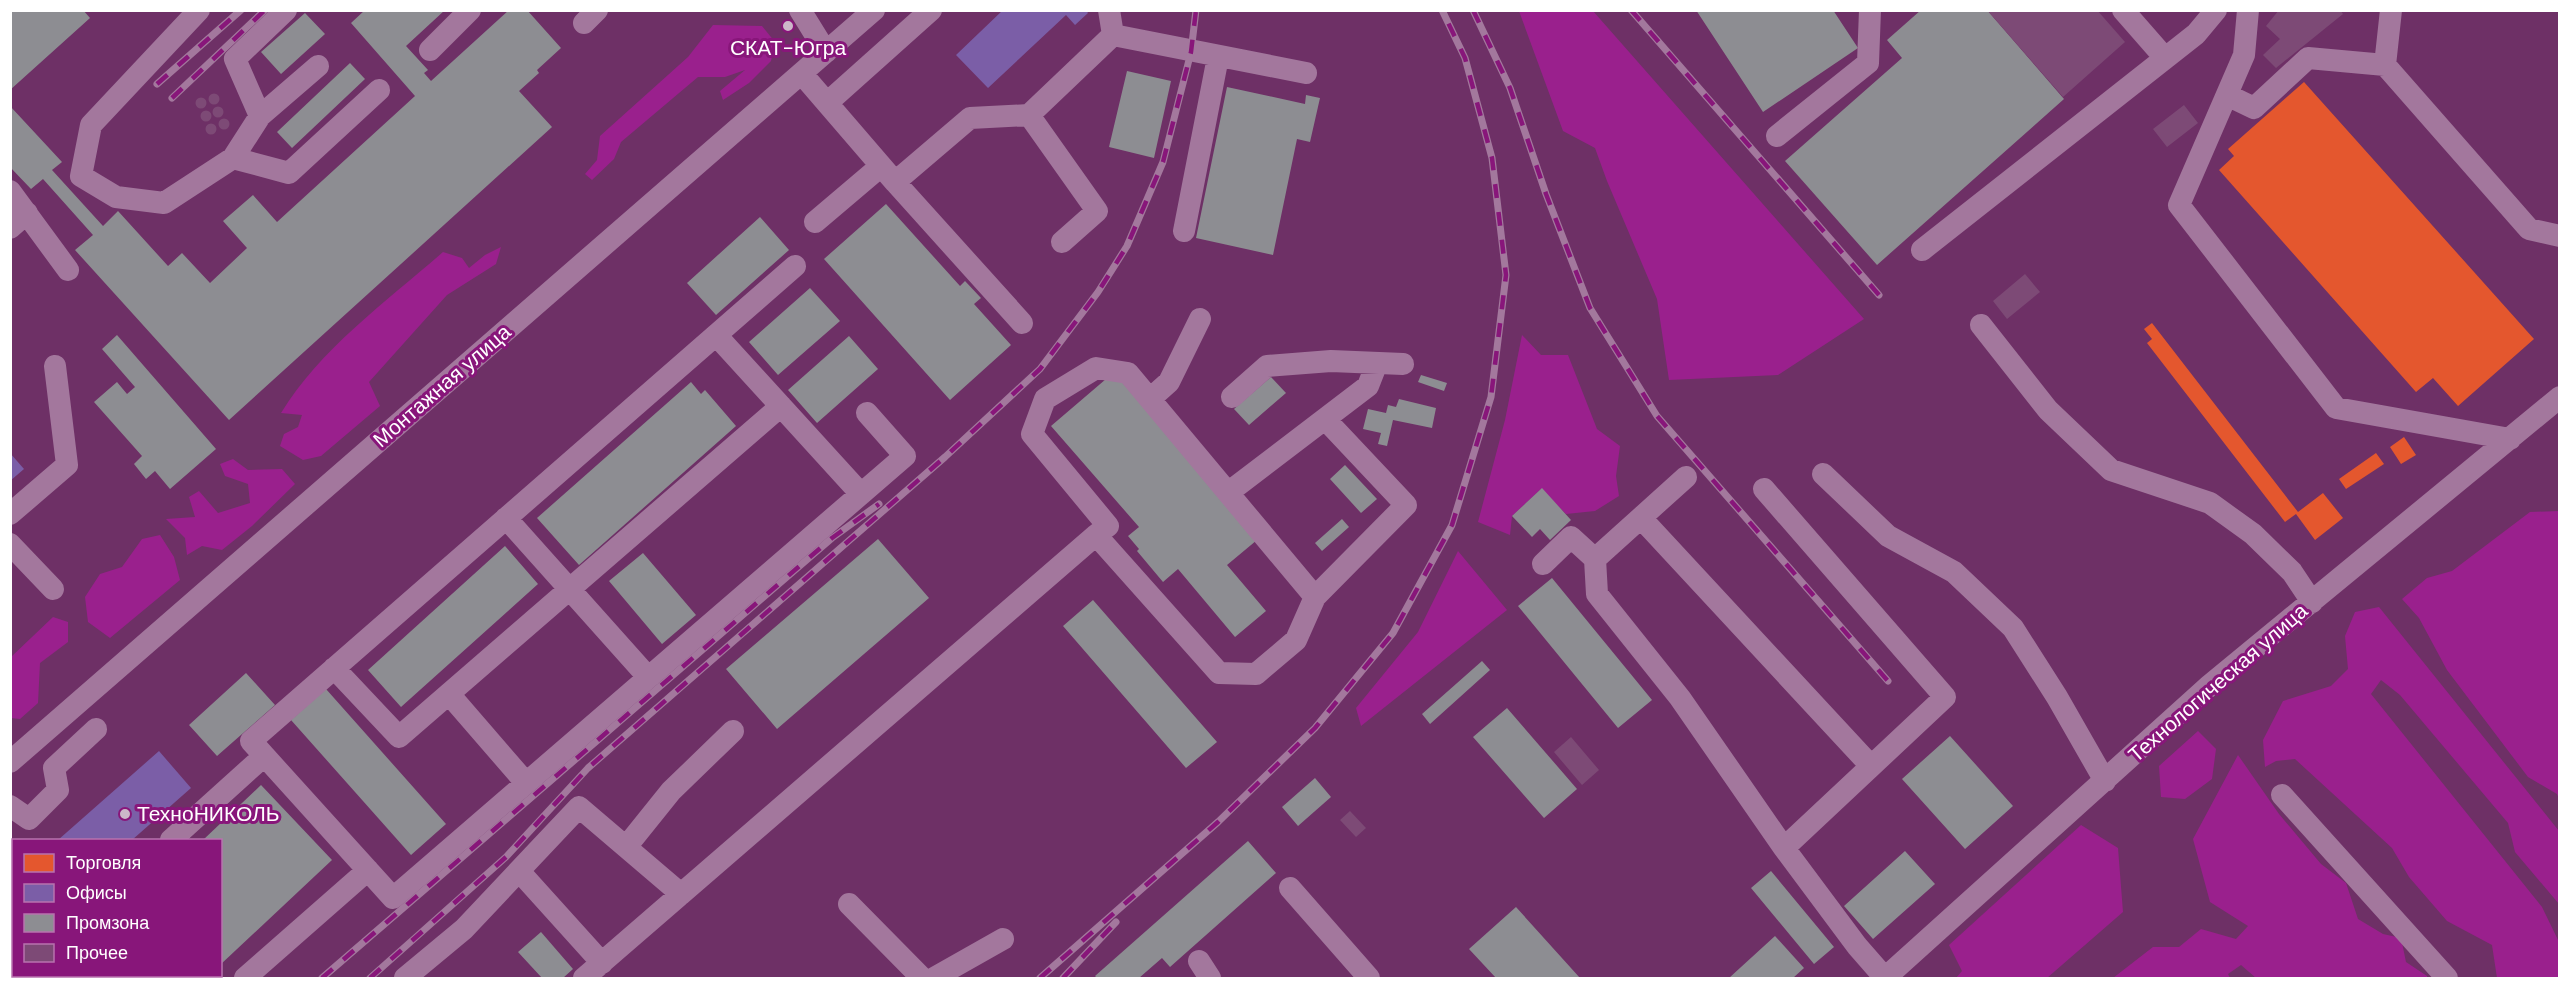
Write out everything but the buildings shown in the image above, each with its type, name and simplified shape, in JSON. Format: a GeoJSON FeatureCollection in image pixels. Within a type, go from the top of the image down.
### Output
{"type":"FeatureCollection","features":[{"type":"Feature","properties":{"kind":"street"},"geometry":{"type":"LineString","coordinates":[[198,10],[91,125],[81,176],[116,197],[164,203],[233,158],[260,116],[318,66]]}},
{"type":"Feature","properties":{"kind":"street"},"geometry":{"type":"LineString","coordinates":[[260,116],[235,59],[286,10]]}},
{"type":"Feature","properties":{"kind":"street"},"geometry":{"type":"LineString","coordinates":[[430,50],[470,10]]}},
{"type":"Feature","properties":{"kind":"street"},"geometry":{"type":"LineString","coordinates":[[800,10],[826,52]]}},
{"type":"Feature","properties":{"kind":"street","name":"Монтажная улица"},"geometry":{"type":"LineString","coordinates":[[10,762],[874,10]]}},
{"type":"Feature","properties":{"kind":"street"},"geometry":{"type":"LineString","coordinates":[[826,103],[931,10]]}},
{"type":"Feature","properties":{"kind":"street"},"geometry":{"type":"LineString","coordinates":[[1109,10],[1113,35]]}},
{"type":"Feature","properties":{"kind":"street"},"geometry":{"type":"LineString","coordinates":[[1777,136],[1868,63],[1870,10]]}},
{"type":"Feature","properties":{"kind":"street"},"geometry":{"type":"LineString","coordinates":[[2123,10],[2165,58]]}},
{"type":"Feature","properties":{"kind":"street"},"geometry":{"type":"LineString","coordinates":[[1923,250],[2196,34],[2216,10]]}},
{"type":"Feature","properties":{"kind":"street"},"geometry":{"type":"LineString","coordinates":[[2248,10],[2244,55],[2180,205],[2336,408],[2510,439]]}},
{"type":"Feature","properties":{"kind":"street"},"geometry":{"type":"LineString","coordinates":[[2385,65],[2391,10]]}},
{"type":"Feature","properties":{"kind":"street"},"geometry":{"type":"LineString","coordinates":[[1113,35],[1306,73]]}},
{"type":"Feature","properties":{"kind":"street"},"geometry":{"type":"LineString","coordinates":[[816,222],[970,118],[1029,115],[1113,35]]}},
{"type":"Feature","properties":{"kind":"street"},"geometry":{"type":"LineString","coordinates":[[1184,231],[1218,57]]}},
{"type":"Feature","properties":{"kind":"street"},"geometry":{"type":"LineString","coordinates":[[2227,95],[2254,108],[2308,58],[2385,65],[2529,229],[2559,236]]}},
{"type":"Feature","properties":{"kind":"street"},"geometry":{"type":"LineString","coordinates":[[802,74],[1022,323]]}},
{"type":"Feature","properties":{"kind":"street"},"geometry":{"type":"LineString","coordinates":[[233,158],[289,174],[379,90]]}},
{"type":"Feature","properties":{"kind":"street"},"geometry":{"type":"LineString","coordinates":[[1029,115],[1097,211],[1062,242]]}},
{"type":"Feature","properties":{"kind":"street"},"geometry":{"type":"LineString","coordinates":[[10,191],[19,220],[68,270]]}},
{"type":"Feature","properties":{"kind":"street"},"geometry":{"type":"LineString","coordinates":[[795,266],[251,741],[393,898],[905,456],[867,413]]}},
{"type":"Feature","properties":{"kind":"street"},"geometry":{"type":"LineString","coordinates":[[1150,399],[1169,382],[1200,319]]}},
{"type":"Feature","properties":{"kind":"street"},"geometry":{"type":"LineString","coordinates":[[1981,325],[2048,410],[2111,470],[2211,503],[2253,534],[2292,572],[2312,602]]}},
{"type":"Feature","properties":{"kind":"street"},"geometry":{"type":"LineString","coordinates":[[716,335],[861,494]]}},
{"type":"Feature","properties":{"kind":"street"},"geometry":{"type":"LineString","coordinates":[[1232,397],[1267,366],[1331,361],[1403,364]]}},
{"type":"Feature","properties":{"kind":"street"},"geometry":{"type":"LineString","coordinates":[[1229,492],[1368,386],[1377,363]]}},
{"type":"Feature","properties":{"kind":"street"},"geometry":{"type":"LineString","coordinates":[[10,514],[67,465],[55,366]]}},
{"type":"Feature","properties":{"kind":"street"},"geometry":{"type":"LineString","coordinates":[[584,978],[1108,525],[1032,434],[1046,399],[1096,368],[1128,373],[1315,597]]}},
{"type":"Feature","properties":{"kind":"street","name":"Технологическая улица"},"geometry":{"type":"LineString","coordinates":[[1885,978],[2211,685],[2559,397]]}},
{"type":"Feature","properties":{"kind":"street"},"geometry":{"type":"LineString","coordinates":[[334,668],[399,737],[781,406]]}},
{"type":"Feature","properties":{"kind":"street"},"geometry":{"type":"LineString","coordinates":[[1096,535],[1219,674],[1256,674],[1296,640],[1315,597],[1406,505],[1325,418]]}},
{"type":"Feature","properties":{"kind":"street"},"geometry":{"type":"LineString","coordinates":[[1823,474],[1888,536],[1954,572],[2013,628],[2057,697],[2105,781]]}},
{"type":"Feature","properties":{"kind":"street"},"geometry":{"type":"LineString","coordinates":[[1595,559],[1686,477]]}},
{"type":"Feature","properties":{"kind":"street"},"geometry":{"type":"LineString","coordinates":[[1764,489],[1945,697],[1784,848]]}},
{"type":"Feature","properties":{"kind":"street"},"geometry":{"type":"LineString","coordinates":[[506,518],[648,677]]}},
{"type":"Feature","properties":{"kind":"street"},"geometry":{"type":"LineString","coordinates":[[1641,518],[1871,766]]}},
{"type":"Feature","properties":{"kind":"street"},"geometry":{"type":"LineString","coordinates":[[1543,564],[1571,537],[1595,559],[1596,594],[1680,698],[1784,848],[1857,946],[1885,978]]}},
{"type":"Feature","properties":{"kind":"street"},"geometry":{"type":"LineString","coordinates":[[10,544],[52,589]]}},
{"type":"Feature","properties":{"kind":"street"},"geometry":{"type":"LineString","coordinates":[[449,694],[526,783]]}},
{"type":"Feature","properties":{"kind":"street"},"geometry":{"type":"LineString","coordinates":[[10,806],[29,819],[58,790],[54,768],[96,729]]}},
{"type":"Feature","properties":{"kind":"street"},"geometry":{"type":"LineString","coordinates":[[626,847],[671,791],[733,731]]}},
{"type":"Feature","properties":{"kind":"street"},"geometry":{"type":"LineString","coordinates":[[172,839],[264,756]]}},
{"type":"Feature","properties":{"kind":"street"},"geometry":{"type":"LineString","coordinates":[[2282,795],[2447,978]]}},
{"type":"Feature","properties":{"kind":"street"},"geometry":{"type":"LineString","coordinates":[[405,978],[464,928],[579,807],[681,894]]}},
{"type":"Feature","properties":{"kind":"street"},"geometry":{"type":"LineString","coordinates":[[245,978],[368,870]]}},
{"type":"Feature","properties":{"kind":"street"},"geometry":{"type":"LineString","coordinates":[[519,871],[602,963]]}},
{"type":"Feature","properties":{"kind":"street"},"geometry":{"type":"LineString","coordinates":[[1290,888],[1369,978]]}},
{"type":"Feature","properties":{"kind":"street"},"geometry":{"type":"LineString","coordinates":[[849,904],[922,978]]}},
{"type":"Feature","properties":{"kind":"street"},"geometry":{"type":"LineString","coordinates":[[934,978],[1003,939]]}},
{"type":"Feature","properties":{"kind":"shaded area"},"geometry":{"type":"Polygon","coordinates":[[[1519,11],[1593,11],[1864,319],[1778,375],[1669,380],[1657,299],[1595,148],[1563,131],[1519,11]]]}},
{"type":"Feature","properties":{"kind":"shaded area"},"geometry":{"type":"Polygon","coordinates":[[[713,25],[762,26],[775,42],[771,61],[749,83],[723,100],[720,91],[745,70],[725,77],[698,77],[621,142],[614,159],[592,180],[585,174],[597,160],[600,136],[688,57],[713,25]]]}},
{"type":"Feature","properties":{"kind":"shaded area"},"geometry":{"type":"Polygon","coordinates":[[[501,247],[496,264],[447,295],[369,382],[380,406],[321,456],[303,460],[280,446],[284,434],[298,427],[302,415],[281,413],[315,367],[356,327],[443,252],[462,258],[469,268],[485,255],[501,247]]]}},
{"type":"Feature","properties":{"kind":"shaded area"},"geometry":{"type":"Polygon","coordinates":[[[1522,335],[1541,355],[1568,355],[1597,429],[1620,446],[1616,476],[1619,496],[1595,511],[1566,514],[1541,489],[1512,516],[1510,535],[1478,522],[1505,420],[1522,335]]]}},
{"type":"Feature","properties":{"kind":"shaded area"},"geometry":{"type":"Polygon","coordinates":[[[233,459],[248,470],[282,469],[295,484],[252,526],[222,550],[202,546],[187,555],[185,538],[166,519],[195,517],[189,497],[199,491],[218,513],[250,503],[248,484],[225,476],[220,464],[233,459]]]}},
{"type":"Feature","properties":{"kind":"shaded area"},"geometry":{"type":"Polygon","coordinates":[[[2560,511],[2559,799],[2557,794],[2528,777],[2447,670],[2419,618],[2402,599],[2427,578],[2452,571],[2530,512],[2560,511]]]}},
{"type":"Feature","properties":{"kind":"shaded area"},"geometry":{"type":"Polygon","coordinates":[[[160,535],[174,557],[180,580],[110,638],[88,622],[85,597],[100,574],[122,567],[142,539],[160,535]]]}},
{"type":"Feature","properties":{"kind":"shaded area"},"geometry":{"type":"Polygon","coordinates":[[[1458,551],[1507,610],[1361,726],[1356,708],[1418,632],[1458,551]]]}},
{"type":"Feature","properties":{"kind":"shaded area"},"geometry":{"type":"Polygon","coordinates":[[[2379,607],[2559,831],[2559,904],[2515,852],[2508,823],[2400,695],[2381,680],[2371,694],[2542,907],[2559,942],[2559,978],[2497,978],[2492,945],[2447,921],[2409,877],[2392,848],[2295,759],[2276,761],[2265,767],[2263,740],[2283,701],[2331,686],[2348,669],[2345,636],[2355,612],[2379,607]]]}},
{"type":"Feature","properties":{"kind":"shaded area"},"geometry":{"type":"Polygon","coordinates":[[[53,617],[68,622],[68,642],[40,663],[38,703],[20,719],[11,718],[11,657],[53,617]]]}},
{"type":"Feature","properties":{"kind":"shaded area"},"geometry":{"type":"Polygon","coordinates":[[[2198,731],[2216,749],[2212,779],[2185,799],[2161,797],[2159,766],[2198,731]]]}},
{"type":"Feature","properties":{"kind":"shaded area"},"geometry":{"type":"Polygon","coordinates":[[[2238,755],[2279,814],[2321,864],[2346,883],[2358,919],[2383,934],[2401,938],[2406,962],[2427,978],[2256,978],[2241,965],[2228,974],[2230,978],[2113,978],[2153,947],[2179,947],[2201,929],[2236,939],[2248,926],[2210,902],[2193,839],[2238,755]]]}},
{"type":"Feature","properties":{"kind":"shaded area"},"geometry":{"type":"Polygon","coordinates":[[[2081,825],[2118,848],[2123,912],[2047,978],[1956,978],[1962,971],[1949,945],[2081,825]]]}},
{"type":"Feature","properties":{"kind":"railway"},"geometry":{"type":"LineString","coordinates":[[157,84],[241,10]]}},
{"type":"Feature","properties":{"kind":"railway"},"geometry":{"type":"LineString","coordinates":[[172,98],[265,10]]}},
{"type":"Feature","properties":{"kind":"railway"},"geometry":{"type":"LineString","coordinates":[[370,978],[506,857],[588,768],[945,457],[1040,369],[1098,292],[1127,246],[1163,162],[1191,52],[1196,10]]}},
{"type":"Feature","properties":{"kind":"railway"},"geometry":{"type":"LineString","coordinates":[[1040,978],[1218,822],[1315,728],[1393,633],[1452,525],[1491,397],[1506,275],[1492,158],[1465,58],[1442,10]]}},
{"type":"Feature","properties":{"kind":"railway"},"geometry":{"type":"LineString","coordinates":[[1473,10],[1510,88],[1546,194],[1590,308],[1657,416],[1888,681]]}},
{"type":"Feature","properties":{"kind":"railway"},"geometry":{"type":"LineString","coordinates":[[1631,10],[1879,295]]}},
{"type":"Feature","properties":{"kind":"railway"},"geometry":{"type":"LineString","coordinates":[[322,978],[832,538],[879,504]]}},
{"type":"Feature","properties":{"kind":"railway"},"geometry":{"type":"LineString","coordinates":[[1063,978],[1116,922]]}},
{"type":"Feature","properties":{"kind":"place","name":"СКАТ-Югра"},"geometry":{"type":"Point","coordinates":[788,26]}},
{"type":"Feature","properties":{"kind":"place","name":"ТехноНИКОЛЬ"},"geometry":{"type":"Point","coordinates":[125,814]}}]}
